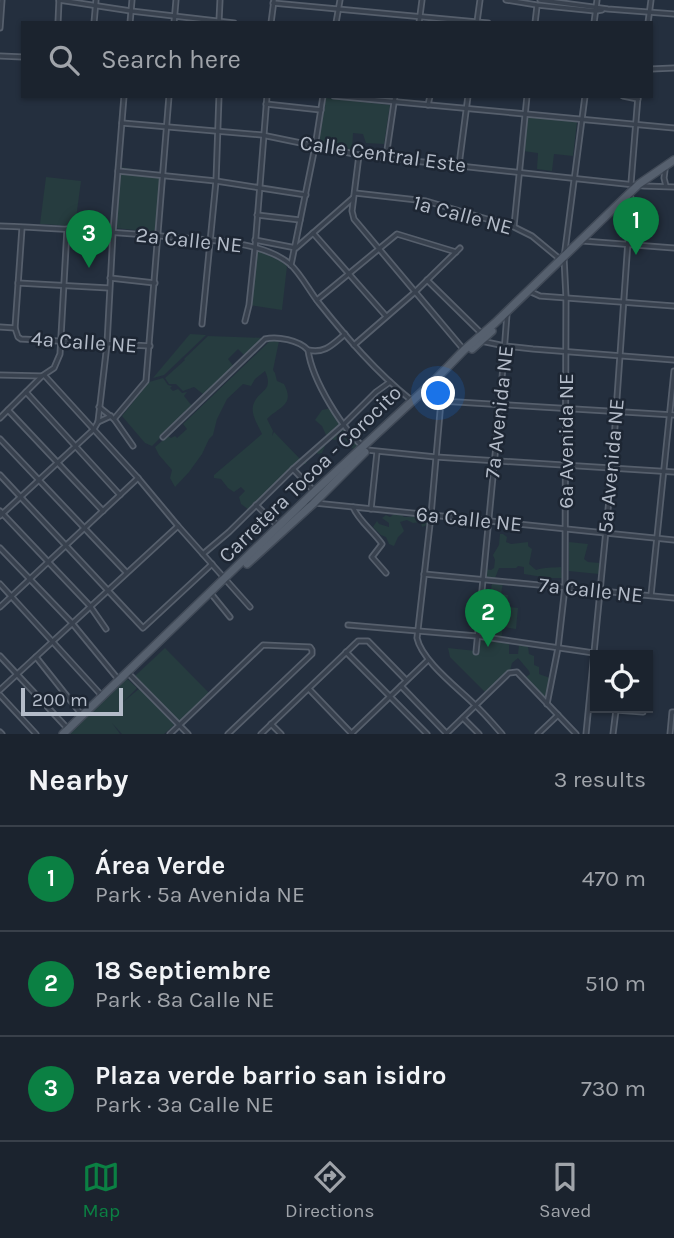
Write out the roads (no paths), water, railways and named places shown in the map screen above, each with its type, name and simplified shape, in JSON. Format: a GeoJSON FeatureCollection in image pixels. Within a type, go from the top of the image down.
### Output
{"type":"FeatureCollection","features":[{"type":"Feature","properties":{"kind":"main road"},"geometry":{"type":"LineString","coordinates":[[583,241],[638,184],[674,162]]}},
{"type":"Feature","properties":{"kind":"main road"},"geometry":{"type":"LineString","coordinates":[[583,241],[631,198],[638,184],[666,170],[674,162]]}},
{"type":"Feature","properties":{"kind":"main road","name":"Carretera Tocoa - Corocito"},"geometry":{"type":"LineString","coordinates":[[433,385],[464,350],[507,315],[583,241]]}},
{"type":"Feature","properties":{"kind":"main road","name":"Carretera Tocoa - Corocito"},"geometry":{"type":"LineString","coordinates":[[66,732],[187,614],[314,503],[365,449],[480,338]]}},
{"type":"Feature","properties":{"kind":"main road","name":"Carretera Tocoa - Corocito"},"geometry":{"type":"LineString","coordinates":[[181,622],[213,596],[315,491],[365,449]]}},
{"type":"Feature","properties":{"kind":"street"},"geometry":{"type":"LineString","coordinates":[[0,28],[2,0]]}},
{"type":"Feature","properties":{"kind":"street"},"geometry":{"type":"LineString","coordinates":[[58,21],[59,0],[96,2],[131,11],[219,21],[220,0]]}},
{"type":"Feature","properties":{"kind":"street"},"geometry":{"type":"LineString","coordinates":[[130,21],[132,0]]}},
{"type":"Feature","properties":{"kind":"street"},"geometry":{"type":"LineString","coordinates":[[174,21],[176,0]]}},
{"type":"Feature","properties":{"kind":"street"},"geometry":{"type":"LineString","coordinates":[[336,21],[340,0]]}},
{"type":"Feature","properties":{"kind":"street"},"geometry":{"type":"LineString","coordinates":[[419,21],[422,0]]}},
{"type":"Feature","properties":{"kind":"street"},"geometry":{"type":"LineString","coordinates":[[477,21],[480,0]]}},
{"type":"Feature","properties":{"kind":"street"},"geometry":{"type":"LineString","coordinates":[[506,0],[674,14]]}},
{"type":"Feature","properties":{"kind":"street"},"geometry":{"type":"LineString","coordinates":[[594,21],[597,0]]}},
{"type":"Feature","properties":{"kind":"street"},"geometry":{"type":"LineString","coordinates":[[648,21],[651,0]]}},
{"type":"Feature","properties":{"kind":"street"},"geometry":{"type":"LineString","coordinates":[[94,21],[96,2]]}},
{"type":"Feature","properties":{"kind":"street"},"geometry":{"type":"LineString","coordinates":[[271,21],[274,2],[468,21]]}},
{"type":"Feature","properties":{"kind":"street"},"geometry":{"type":"LineString","coordinates":[[535,21],[539,2]]}},
{"type":"Feature","properties":{"kind":"street"},"geometry":{"type":"LineString","coordinates":[[0,56],[21,57]]}},
{"type":"Feature","properties":{"kind":"street"},"geometry":{"type":"LineString","coordinates":[[653,69],[674,69]]}},
{"type":"Feature","properties":{"kind":"street"},"geometry":{"type":"LineString","coordinates":[[106,629],[90,606],[1,514],[94,429],[98,422],[107,344],[124,98]]}},
{"type":"Feature","properties":{"kind":"street"},"geometry":{"type":"LineString","coordinates":[[98,422],[112,417],[146,382],[169,98]]}},
{"type":"Feature","properties":{"kind":"street"},"geometry":{"type":"LineString","coordinates":[[202,324],[216,181],[219,98]]}},
{"type":"Feature","properties":{"kind":"street"},"geometry":{"type":"LineString","coordinates":[[245,321],[255,248],[267,98]]}},
{"type":"Feature","properties":{"kind":"street"},"geometry":{"type":"LineString","coordinates":[[323,98],[291,265],[354,345],[414,402]]}},
{"type":"Feature","properties":{"kind":"street"},"geometry":{"type":"LineString","coordinates":[[374,98],[674,128]]}},
{"type":"Feature","properties":{"kind":"street"},"geometry":{"type":"LineString","coordinates":[[428,105],[430,98]]}},
{"type":"Feature","properties":{"kind":"street"},"geometry":{"type":"LineString","coordinates":[[459,165],[468,98]]}},
{"type":"Feature","properties":{"kind":"street"},"geometry":{"type":"LineString","coordinates":[[514,228],[527,98]]}},
{"type":"Feature","properties":{"kind":"street","name":"6a Avenida NE"},"geometry":{"type":"LineString","coordinates":[[547,704],[558,648],[565,587],[566,298],[560,262],[585,98]]}},
{"type":"Feature","properties":{"kind":"street"},"geometry":{"type":"LineString","coordinates":[[638,98],[635,125],[638,184]]}},
{"type":"Feature","properties":{"kind":"street"},"geometry":{"type":"LineString","coordinates":[[386,157],[394,99]]}},
{"type":"Feature","properties":{"kind":"street"},"geometry":{"type":"LineString","coordinates":[[266,104],[321,110]]}},
{"type":"Feature","properties":{"kind":"street","name":"Calle Central Este"},"geometry":{"type":"LineString","coordinates":[[122,123],[262,135],[359,155],[674,187]]}},
{"type":"Feature","properties":{"kind":"street"},"geometry":{"type":"LineString","coordinates":[[359,155],[352,211],[354,219],[464,350]]}},
{"type":"Feature","properties":{"kind":"street"},"geometry":{"type":"LineString","coordinates":[[666,170],[666,186]]}},
{"type":"Feature","properties":{"kind":"street"},"geometry":{"type":"LineString","coordinates":[[118,171],[216,181],[306,195]]}},
{"type":"Feature","properties":{"kind":"street"},"geometry":{"type":"LineString","coordinates":[[296,248],[354,195]]}},
{"type":"Feature","properties":{"kind":"street","name":"1a Calle NE"},"geometry":{"type":"LineString","coordinates":[[354,195],[426,201],[514,228],[532,236],[560,262]]}},
{"type":"Feature","properties":{"kind":"street","name":"5a Avenida NE"},"geometry":{"type":"LineString","coordinates":[[594,650],[612,469],[631,198]]}},
{"type":"Feature","properties":{"kind":"street"},"geometry":{"type":"LineString","coordinates":[[257,215],[300,220]]}},
{"type":"Feature","properties":{"kind":"street","name":"2a Calle NE"},"geometry":{"type":"LineString","coordinates":[[0,226],[113,232],[230,243],[255,248],[291,265]]}},
{"type":"Feature","properties":{"kind":"street"},"geometry":{"type":"LineString","coordinates":[[15,328],[22,227]]}},
{"type":"Feature","properties":{"kind":"street"},"geometry":{"type":"LineString","coordinates":[[0,418],[54,368],[57,362],[61,341],[67,229]]}},
{"type":"Feature","properties":{"kind":"street"},"geometry":{"type":"LineString","coordinates":[[313,233],[386,316]]}},
{"type":"Feature","properties":{"kind":"street"},"geometry":{"type":"LineString","coordinates":[[317,300],[397,234],[456,252]]}},
{"type":"Feature","properties":{"kind":"street"},"geometry":{"type":"LineString","coordinates":[[255,240],[296,248]]}},
{"type":"Feature","properties":{"kind":"street"},"geometry":{"type":"LineString","coordinates":[[583,241],[674,248]]}},
{"type":"Feature","properties":{"kind":"street"},"geometry":{"type":"LineString","coordinates":[[354,345],[460,248]]}},
{"type":"Feature","properties":{"kind":"street"},"geometry":{"type":"LineString","coordinates":[[110,278],[155,283]]}},
{"type":"Feature","properties":{"kind":"street"},"geometry":{"type":"LineString","coordinates":[[427,280],[480,338],[505,346],[674,360]]}},
{"type":"Feature","properties":{"kind":"street"},"geometry":{"type":"LineString","coordinates":[[18,283],[110,288]]}},
{"type":"Feature","properties":{"kind":"street"},"geometry":{"type":"LineString","coordinates":[[530,292],[540,296],[674,306]]}},
{"type":"Feature","properties":{"kind":"street","name":"7a Avenida NE"},"geometry":{"type":"LineString","coordinates":[[476,652],[507,315]]}},
{"type":"Feature","properties":{"kind":"street","name":"4a Calle NE"},"geometry":{"type":"LineString","coordinates":[[0,327],[15,328],[21,339],[150,346]]}},
{"type":"Feature","properties":{"kind":"street"},"geometry":{"type":"LineString","coordinates":[[308,350],[319,352],[328,349],[345,334]]}},
{"type":"Feature","properties":{"kind":"street"},"geometry":{"type":"LineString","coordinates":[[163,437],[265,339],[272,337],[306,346],[325,394],[343,425],[365,449],[436,457],[674,472]]}},
{"type":"Feature","properties":{"kind":"street"},"geometry":{"type":"LineString","coordinates":[[651,596],[672,415],[674,371]]}},
{"type":"Feature","properties":{"kind":"street"},"geometry":{"type":"LineString","coordinates":[[0,375],[44,376],[138,478],[250,607]]}},
{"type":"Feature","properties":{"kind":"street"},"geometry":{"type":"LineString","coordinates":[[203,554],[390,382]]}},
{"type":"Feature","properties":{"kind":"street"},"geometry":{"type":"LineString","coordinates":[[433,385],[441,401],[418,630],[419,644],[428,659],[502,734]]}},
{"type":"Feature","properties":{"kind":"street"},"geometry":{"type":"LineString","coordinates":[[26,392],[120,495]]}},
{"type":"Feature","properties":{"kind":"street"},"geometry":{"type":"LineString","coordinates":[[441,401],[672,415]]}},
{"type":"Feature","properties":{"kind":"street"},"geometry":{"type":"LineString","coordinates":[[99,407],[112,417],[133,446]]}},
{"type":"Feature","properties":{"kind":"street"},"geometry":{"type":"LineString","coordinates":[[8,410],[103,512]]}},
{"type":"Feature","properties":{"kind":"street"},"geometry":{"type":"LineString","coordinates":[[0,439],[126,572]]}},
{"type":"Feature","properties":{"kind":"street"},"geometry":{"type":"LineString","coordinates":[[371,509],[377,452]]}},
{"type":"Feature","properties":{"kind":"street"},"geometry":{"type":"LineString","coordinates":[[293,469],[315,491]]}},
{"type":"Feature","properties":{"kind":"street"},"geometry":{"type":"LineString","coordinates":[[0,475],[143,628],[212,564]]}},
{"type":"Feature","properties":{"kind":"street"},"geometry":{"type":"LineString","coordinates":[[0,607],[138,478]]}},
{"type":"Feature","properties":{"kind":"street","name":"6a Calle NE"},"geometry":{"type":"LineString","coordinates":[[305,502],[674,540]]}},
{"type":"Feature","properties":{"kind":"street"},"geometry":{"type":"LineString","coordinates":[[256,505],[278,527]]}},
{"type":"Feature","properties":{"kind":"street"},"geometry":{"type":"LineString","coordinates":[[353,507],[356,515],[382,544],[372,557],[386,573]]}},
{"type":"Feature","properties":{"kind":"street"},"geometry":{"type":"LineString","coordinates":[[36,734],[0,692],[178,526]]}},
{"type":"Feature","properties":{"kind":"street"},"geometry":{"type":"LineString","coordinates":[[0,548],[72,623],[120,680]]}},
{"type":"Feature","properties":{"kind":"street","name":"7a Calle NE"},"geometry":{"type":"LineString","coordinates":[[424,574],[674,598]]}},
{"type":"Feature","properties":{"kind":"street"},"geometry":{"type":"LineString","coordinates":[[0,584],[103,696]]}},
{"type":"Feature","properties":{"kind":"street"},"geometry":{"type":"LineString","coordinates":[[213,596],[230,617]]}},
{"type":"Feature","properties":{"kind":"street"},"geometry":{"type":"LineString","coordinates":[[348,625],[477,636],[590,652]]}},
{"type":"Feature","properties":{"kind":"street"},"geometry":{"type":"LineString","coordinates":[[261,734],[358,641],[368,641],[406,681]]}},
{"type":"Feature","properties":{"kind":"street"},"geometry":{"type":"LineString","coordinates":[[170,734],[263,645],[310,647],[312,654],[228,734]]}},
{"type":"Feature","properties":{"kind":"street"},"geometry":{"type":"LineString","coordinates":[[346,652],[427,734]]}},
{"type":"Feature","properties":{"kind":"street"},"geometry":{"type":"LineString","coordinates":[[0,656],[66,732]]}},
{"type":"Feature","properties":{"kind":"street"},"geometry":{"type":"LineString","coordinates":[[36,657],[83,716]]}},
{"type":"Feature","properties":{"kind":"street"},"geometry":{"type":"LineString","coordinates":[[309,689],[352,734],[428,659]]}},
{"type":"Feature","properties":{"kind":"street"},"geometry":{"type":"LineString","coordinates":[[128,672],[188,734]]}},
{"type":"Feature","properties":{"kind":"street"},"geometry":{"type":"LineString","coordinates":[[401,686],[447,734],[509,673],[517,672],[576,734]]}},
{"type":"Feature","properties":{"kind":"street","name":"5a Avenida NE"},"geometry":{"type":"LineString","coordinates":[[586,734],[590,694]]}},
{"type":"Feature","properties":{"kind":"street"},"geometry":{"type":"LineString","coordinates":[[670,734],[674,712]]}},
{"type":"Feature","properties":{"kind":"street"},"geometry":{"type":"LineString","coordinates":[[613,734],[616,713]]}},
{"type":"Feature","properties":{"kind":"street"},"geometry":{"type":"LineString","coordinates":[[538,734],[558,715]]}},
{"type":"Feature","properties":{"kind":"street"},"geometry":{"type":"LineString","coordinates":[[463,718],[479,734]]}},
{"type":"Feature","properties":{"kind":"street"},"geometry":{"type":"LineString","coordinates":[[271,724],[281,734]]}},
{"type":"Feature","properties":{"kind":"street"},"geometry":{"type":"LineString","coordinates":[[493,734],[498,729]]}},
{"type":"Feature","properties":{"kind":"place","name":"Área Verde"},"geometry":{"type":"Point","coordinates":[636,255]}},
{"type":"Feature","properties":{"kind":"place","name":"Plaza verde barrio san isidro"},"geometry":{"type":"Point","coordinates":[89,268]}},
{"type":"Feature","properties":{"kind":"place","name":"18 Septiembre"},"geometry":{"type":"Point","coordinates":[488,647]}}]}
